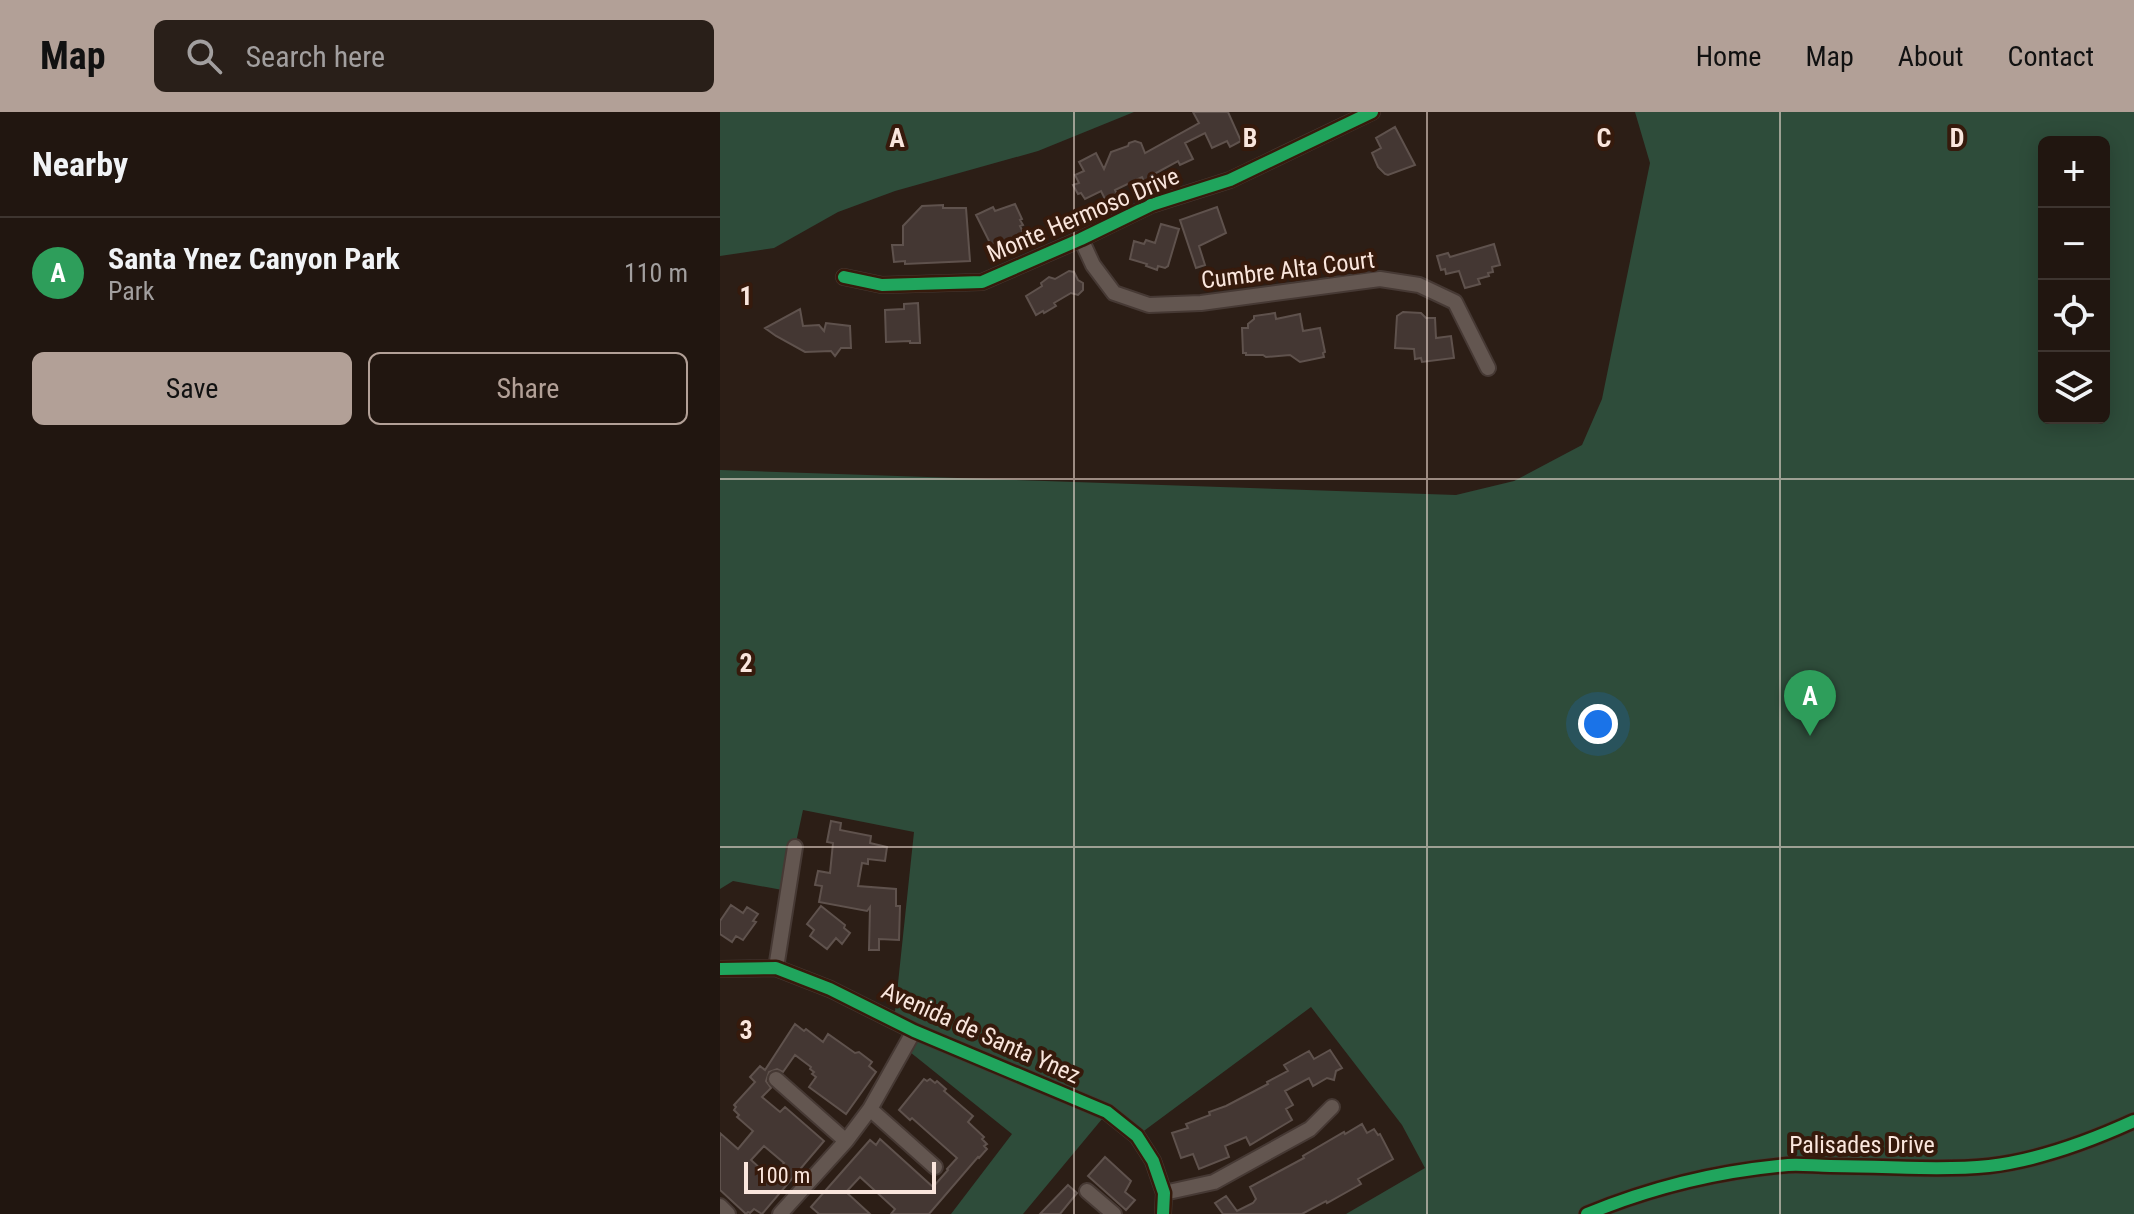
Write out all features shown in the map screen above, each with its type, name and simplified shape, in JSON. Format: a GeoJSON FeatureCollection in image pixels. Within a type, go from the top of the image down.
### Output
{"type":"FeatureCollection","features":[{"type":"Feature","properties":{"kind":"street","name":"Monte Hermoso Drive"},"geometry":{"type":"LineString","coordinates":[[844,277],[882,285],[982,282],[1151,205],[1230,180],[1372,112]]}},
{"type":"Feature","properties":{"kind":"street","name":"Cumbre Alta Court"},"geometry":{"type":"LineString","coordinates":[[1081,239],[1093,265],[1114,293],[1149,305],[1201,303],[1380,279],[1419,285],[1455,302],[1488,368]]}},
{"type":"Feature","properties":{"kind":"street"},"geometry":{"type":"LineString","coordinates":[[776,968],[795,847]]}},
{"type":"Feature","properties":{"kind":"street","name":"Avenida de Santa Ynez"},"geometry":{"type":"LineString","coordinates":[[720,969],[776,968],[830,989],[914,1031],[1107,1112],[1137,1136],[1153,1161],[1164,1193],[1163,1214]]}},
{"type":"Feature","properties":{"kind":"street"},"geometry":{"type":"LineString","coordinates":[[782,1213],[870,1109],[914,1031]]}},
{"type":"Feature","properties":{"kind":"street"},"geometry":{"type":"LineString","coordinates":[[776,1079],[846,1141]]}},
{"type":"Feature","properties":{"kind":"street"},"geometry":{"type":"LineString","coordinates":[[1164,1193],[1214,1182],[1310,1129],[1332,1107]]}},
{"type":"Feature","properties":{"kind":"street"},"geometry":{"type":"LineString","coordinates":[[870,1109],[935,1167]]}},
{"type":"Feature","properties":{"kind":"street","name":"Palisades Drive"},"geometry":{"type":"LineString","coordinates":[[1588,1214],[1654,1190],[1715,1176],[1789,1165],[1958,1167],[2033,1158],[2092,1140],[2134,1121]]}},
{"type":"Feature","properties":{"kind":"street"},"geometry":{"type":"LineString","coordinates":[[1087,1191],[1114,1214]]}},
{"type":"Feature","properties":{"kind":"street"},"geometry":{"type":"LineString","coordinates":[[720,1206],[728,1214]]}},
{"type":"Feature","properties":{"kind":"green space"},"geometry":{"type":"Polygon","coordinates":[[[720,112],[1134,112],[1038,151],[895,191],[838,212],[774,248],[720,256],[720,112]]]}},
{"type":"Feature","properties":{"kind":"green space"},"geometry":{"type":"Polygon","coordinates":[[[1635,112],[2134,112],[2134,1214],[1346,1214],[1425,1168],[1402,1125],[1311,1007],[1137,1136],[1107,1113],[1023,1214],[951,1214],[1012,1134],[905,1048],[914,1031],[894,1021],[914,832],[803,810],[788,891],[733,881],[720,889],[720,470],[1456,495],[1514,481],[1582,445],[1602,399],[1650,163],[1635,112]]]}},
{"type":"Feature","properties":{"kind":"building"},"geometry":{"type":"Polygon","coordinates":[[[1193,112],[1228,112],[1241,141],[1230,147],[1227,141],[1212,148],[1205,133],[1185,143],[1193,159],[1180,165],[1178,161],[1156,173],[1159,180],[1146,186],[1142,177],[1115,190],[1117,194],[1105,199],[1101,191],[1085,199],[1081,193],[1078,194],[1073,185],[1079,183],[1075,175],[1084,171],[1079,162],[1096,153],[1104,169],[1111,152],[1135,141],[1141,143],[1145,153],[1199,123],[1193,112]]]}},
{"type":"Feature","properties":{"kind":"building"},"geometry":{"type":"Polygon","coordinates":[[[1395,127],[1415,165],[1388,175],[1378,167],[1372,153],[1381,148],[1376,138],[1395,127]]]}},
{"type":"Feature","properties":{"kind":"building"},"geometry":{"type":"Polygon","coordinates":[[[1015,204],[1026,238],[1006,247],[1002,239],[991,245],[976,215],[993,207],[995,211],[1015,204]]]}},
{"type":"Feature","properties":{"kind":"building"},"geometry":{"type":"Polygon","coordinates":[[[943,205],[943,208],[966,208],[970,261],[894,262],[892,245],[903,245],[903,226],[922,206],[943,205]]]}},
{"type":"Feature","properties":{"kind":"building"},"geometry":{"type":"Polygon","coordinates":[[[1217,207],[1226,233],[1199,246],[1205,265],[1196,268],[1180,220],[1217,207]]]}},
{"type":"Feature","properties":{"kind":"building"},"geometry":{"type":"Polygon","coordinates":[[[1161,224],[1179,229],[1168,266],[1158,266],[1157,270],[1130,259],[1134,241],[1155,243],[1161,224]]]}},
{"type":"Feature","properties":{"kind":"building"},"geometry":{"type":"Polygon","coordinates":[[[1494,244],[1500,265],[1492,267],[1493,272],[1488,273],[1489,276],[1478,279],[1480,284],[1465,288],[1459,271],[1446,274],[1445,269],[1441,270],[1437,256],[1448,253],[1450,257],[1494,244]]]}},
{"type":"Feature","properties":{"kind":"building"},"geometry":{"type":"Polygon","coordinates":[[[1069,271],[1074,272],[1083,283],[1083,290],[1078,295],[1071,293],[1054,303],[1056,306],[1036,315],[1026,296],[1042,286],[1041,283],[1049,277],[1055,279],[1069,271]]]}},
{"type":"Feature","properties":{"kind":"building"},"geometry":{"type":"Polygon","coordinates":[[[918,303],[920,343],[886,342],[885,310],[904,309],[904,304],[918,303]]]}},
{"type":"Feature","properties":{"kind":"building"},"geometry":{"type":"Polygon","coordinates":[[[800,309],[803,326],[819,325],[824,331],[826,323],[850,326],[851,348],[841,348],[835,356],[831,351],[805,352],[765,328],[800,309]]]}},
{"type":"Feature","properties":{"kind":"building"},"geometry":{"type":"Polygon","coordinates":[[[1403,312],[1435,318],[1436,338],[1451,336],[1454,358],[1422,362],[1421,358],[1415,359],[1414,349],[1395,348],[1397,316],[1403,312]]]}},
{"type":"Feature","properties":{"kind":"building"},"geometry":{"type":"Polygon","coordinates":[[[1275,313],[1276,319],[1300,314],[1303,331],[1320,328],[1324,357],[1300,362],[1290,355],[1266,357],[1243,353],[1242,328],[1248,328],[1254,316],[1275,313]]]}},
{"type":"Feature","properties":{"kind":"building"},"geometry":{"type":"Polygon","coordinates":[[[831,821],[841,823],[840,830],[871,836],[870,843],[887,847],[885,861],[868,859],[868,864],[862,863],[858,886],[896,889],[896,906],[900,906],[899,940],[879,939],[879,950],[869,950],[870,907],[867,911],[819,902],[822,886],[815,885],[818,871],[830,873],[833,843],[827,842],[831,821]]]}},
{"type":"Feature","properties":{"kind":"building"},"geometry":{"type":"Polygon","coordinates":[[[731,905],[743,913],[747,907],[758,914],[743,940],[736,936],[732,942],[720,934],[720,921],[731,905]]]}},
{"type":"Feature","properties":{"kind":"building"},"geometry":{"type":"Polygon","coordinates":[[[821,906],[845,925],[844,928],[850,933],[842,944],[836,938],[827,949],[810,936],[814,930],[807,924],[821,906]]]}},
{"type":"Feature","properties":{"kind":"building"},"geometry":{"type":"Polygon","coordinates":[[[795,1024],[823,1042],[828,1034],[855,1053],[859,1052],[872,1062],[869,1066],[876,1072],[846,1114],[809,1087],[816,1077],[812,1074],[814,1072],[795,1055],[783,1072],[777,1069],[769,1072],[766,1081],[771,1088],[762,1097],[780,1112],[785,1107],[824,1141],[762,1214],[754,1209],[746,1214],[720,1190],[720,1133],[738,1149],[753,1131],[737,1117],[739,1115],[734,1105],[755,1082],[750,1077],[760,1066],[765,1070],[795,1024]],[[764,1146],[751,1160],[772,1179],[784,1163],[764,1146]]]}},
{"type":"Feature","properties":{"kind":"building"},"geometry":{"type":"Polygon","coordinates":[[[1330,1050],[1342,1068],[1336,1071],[1334,1080],[1327,1078],[1313,1086],[1309,1078],[1285,1091],[1293,1105],[1286,1109],[1292,1120],[1250,1145],[1246,1137],[1225,1146],[1229,1157],[1199,1169],[1193,1154],[1181,1158],[1172,1133],[1188,1128],[1186,1124],[1210,1115],[1209,1112],[1268,1084],[1288,1071],[1284,1065],[1309,1051],[1314,1059],[1330,1050]]]}},
{"type":"Feature","properties":{"kind":"building"},"geometry":{"type":"Polygon","coordinates":[[[924,1079],[937,1081],[973,1116],[968,1122],[984,1137],[982,1139],[987,1149],[929,1214],[891,1214],[895,1209],[860,1177],[846,1192],[870,1214],[819,1214],[811,1207],[870,1140],[876,1145],[880,1139],[933,1187],[948,1170],[957,1158],[899,1110],[924,1079]]]}},
{"type":"Feature","properties":{"kind":"building"},"geometry":{"type":"Polygon","coordinates":[[[1362,1124],[1367,1133],[1374,1129],[1380,1134],[1393,1159],[1358,1179],[1361,1184],[1327,1203],[1302,1214],[1223,1214],[1215,1203],[1226,1196],[1237,1211],[1253,1203],[1256,1199],[1250,1187],[1362,1124]]]}},
{"type":"Feature","properties":{"kind":"building"},"geometry":{"type":"Polygon","coordinates":[[[1105,1157],[1131,1181],[1125,1192],[1135,1200],[1126,1210],[1088,1176],[1105,1157]]]}},
{"type":"Feature","properties":{"kind":"building"},"geometry":{"type":"Polygon","coordinates":[[[1068,1185],[1077,1193],[1060,1214],[1040,1214],[1068,1185]]]}},
{"type":"Feature","properties":{"kind":"cycle path"},"geometry":{"type":"LineString","coordinates":[[844,277],[882,285],[982,282],[1151,205],[1230,180],[1372,112]]}},
{"type":"Feature","properties":{"kind":"cycle path"},"geometry":{"type":"LineString","coordinates":[[720,969],[776,968],[830,989],[914,1031],[1107,1112],[1137,1136],[1153,1161],[1164,1193],[1163,1214]]}},
{"type":"Feature","properties":{"kind":"cycle path"},"geometry":{"type":"LineString","coordinates":[[1587,1214],[1685,1182],[1762,1168],[1788,1165],[1950,1168],[2008,1163],[2063,1149],[2134,1121]]}},
{"type":"Feature","properties":{"kind":"place","name":"Santa Ynez Canyon Park"},"geometry":{"type":"Point","coordinates":[1810,736]}}]}
